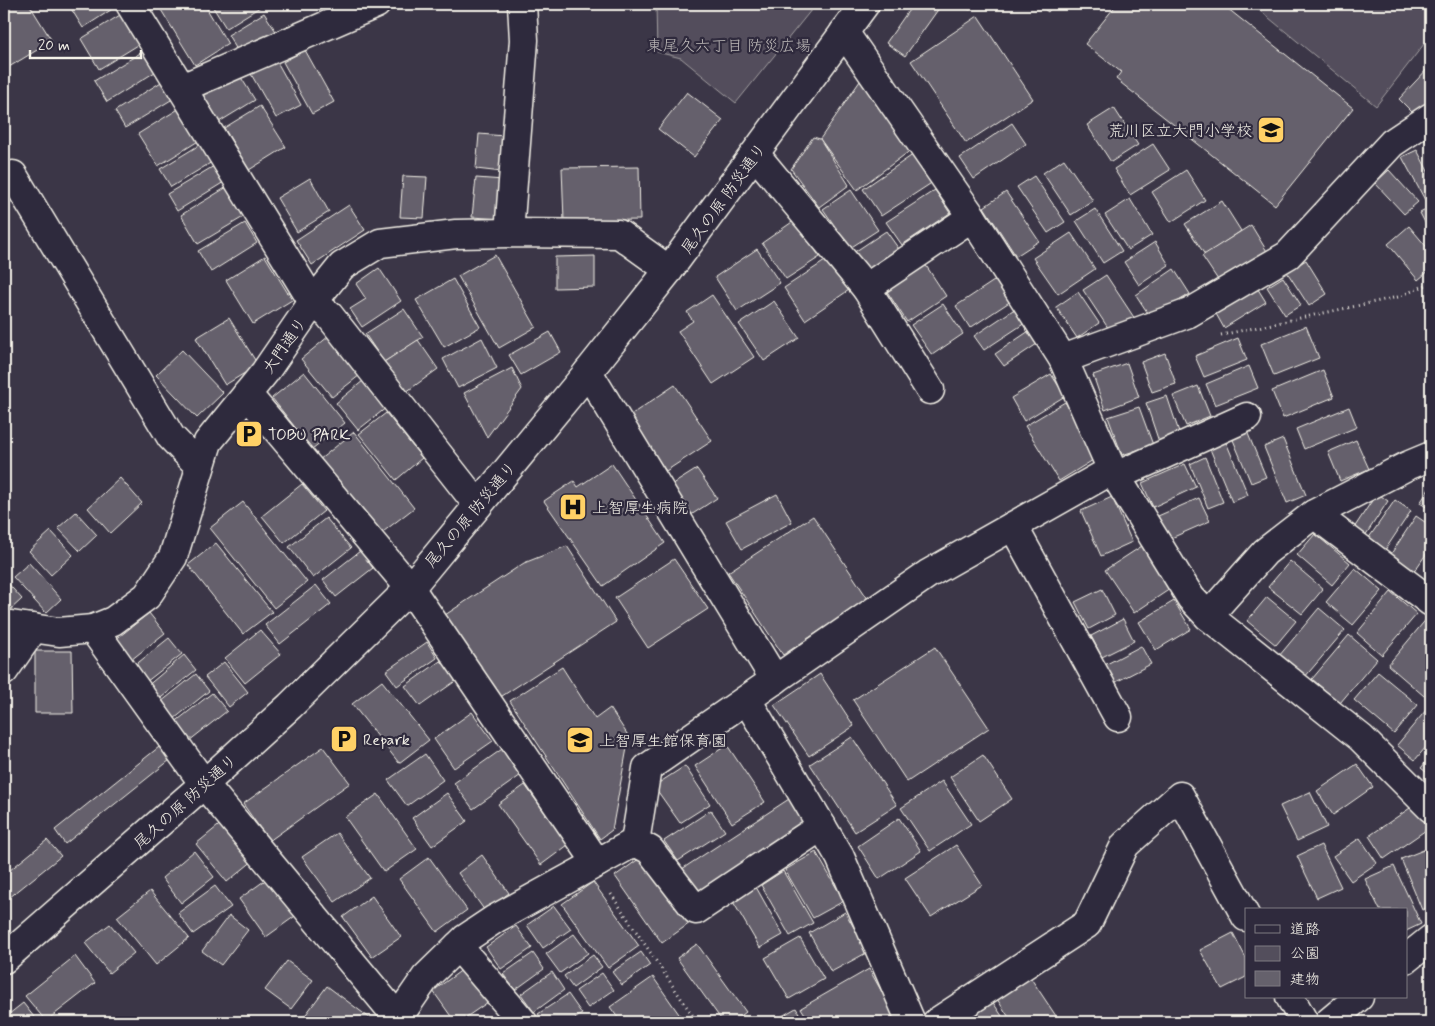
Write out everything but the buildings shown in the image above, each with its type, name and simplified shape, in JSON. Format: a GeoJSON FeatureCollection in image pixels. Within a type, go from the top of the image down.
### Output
{"type":"FeatureCollection","features":[{"type":"Feature","properties":{"kind":"street"},"geometry":{"type":"LineString","coordinates":[[130,4],[313,302],[329,315],[478,505]]}},
{"type":"Feature","properties":{"kind":"street"},"geometry":{"type":"LineString","coordinates":[[182,88],[376,4]]}},
{"type":"Feature","properties":{"kind":"street"},"geometry":{"type":"LineString","coordinates":[[509,233],[524,40],[522,4]]}},
{"type":"Feature","properties":{"kind":"street","name":"尾久の原 防災通り"},"geometry":{"type":"LineString","coordinates":[[4,959],[290,706],[410,588],[588,372],[669,270],[865,4]]}},
{"type":"Feature","properties":{"kind":"street"},"geometry":{"type":"LineString","coordinates":[[844,32],[972,217],[1063,359],[1114,473],[1191,598],[1208,616],[1361,738],[1431,808]]}},
{"type":"Feature","properties":{"kind":"street"},"geometry":{"type":"LineString","coordinates":[[1063,359],[1189,313],[1288,255],[1392,144],[1431,117]]}},
{"type":"Feature","properties":{"kind":"street"},"geometry":{"type":"LineString","coordinates":[[755,154],[866,288],[930,390]]}},
{"type":"Feature","properties":{"kind":"street"},"geometry":{"type":"LineString","coordinates":[[13,175],[172,437],[200,467]]}},
{"type":"Feature","properties":{"kind":"street"},"geometry":{"type":"LineString","coordinates":[[866,288],[972,217]]}},
{"type":"Feature","properties":{"kind":"street","name":"大門通り"},"geometry":{"type":"LineString","coordinates":[[4,624],[59,632],[93,629],[113,621],[147,596],[173,557],[208,442],[266,372],[313,302],[342,266],[380,243],[456,234],[619,234],[669,270]]}},
{"type":"Feature","properties":{"kind":"street"},"geometry":{"type":"LineString","coordinates":[[588,372],[775,680]]}},
{"type":"Feature","properties":{"kind":"street"},"geometry":{"type":"LineString","coordinates":[[247,394],[410,588],[594,865]]}},
{"type":"Feature","properties":{"kind":"street"},"geometry":{"type":"LineString","coordinates":[[635,842],[646,768],[928,574],[1012,526],[1114,473],[1246,417]]}},
{"type":"Feature","properties":{"kind":"street"},"geometry":{"type":"LineString","coordinates":[[1208,616],[1265,552],[1314,514],[1407,466],[1431,456]]}},
{"type":"Feature","properties":{"kind":"street"},"geometry":{"type":"LineString","coordinates":[[1314,514],[1431,602]]}},
{"type":"Feature","properties":{"kind":"street"},"geometry":{"type":"LineString","coordinates":[[1012,526],[1118,717]]}},
{"type":"Feature","properties":{"kind":"street"},"geometry":{"type":"LineString","coordinates":[[4,671],[34,628]]}},
{"type":"Feature","properties":{"kind":"street"},"geometry":{"type":"LineString","coordinates":[[93,629],[204,784],[396,1020],[426,978],[458,946],[495,918],[635,842]]}},
{"type":"Feature","properties":{"kind":"street"},"geometry":{"type":"LineString","coordinates":[[747,700],[840,856],[911,1022]]}},
{"type":"Feature","properties":{"kind":"street"},"geometry":{"type":"LineString","coordinates":[[937,1022],[1087,924],[1125,845],[1180,796],[1245,915]]}},
{"type":"Feature","properties":{"kind":"street"},"geometry":{"type":"LineString","coordinates":[[635,842],[650,850],[696,910],[822,826]]}},
{"type":"Feature","properties":{"kind":"street"},"geometry":{"type":"LineString","coordinates":[[1408,957],[1431,939]]}},
{"type":"Feature","properties":{"kind":"street"},"geometry":{"type":"LineString","coordinates":[[458,946],[523,1022]]}},
{"type":"Feature","properties":{"kind":"street"},"geometry":{"type":"LineString","coordinates":[[1291,998],[1304,1022]]}},
{"type":"Feature","properties":{"kind":"street"},"geometry":{"type":"LineString","coordinates":[[1329,1022],[1359,998]]}},
{"type":"Feature","properties":{"kind":"path"},"geometry":{"type":"LineString","coordinates":[[1217,336],[1398,297],[1431,283]]}},
{"type":"Feature","properties":{"kind":"path"},"geometry":{"type":"LineString","coordinates":[[594,865],[697,1022]]}},
{"type":"Feature","properties":{"kind":"green space","name":"東尾久六丁目 防災広場"},"geometry":{"type":"Polygon","coordinates":[[[656,4],[816,4],[736,103],[681,58],[657,52],[656,4]]]}},
{"type":"Feature","properties":{"kind":"green space"},"geometry":{"type":"Polygon","coordinates":[[[1252,4],[1431,4],[1431,35],[1376,106],[1252,4]]]}},
{"type":"Feature","properties":{"kind":"place","name":"荒川区立大門小学校"},"geometry":{"type":"Point","coordinates":[1271,130]}},
{"type":"Feature","properties":{"kind":"place","name":"TOBU PARK"},"geometry":{"type":"Point","coordinates":[249,434]}},
{"type":"Feature","properties":{"kind":"place","name":"上智厚生病院"},"geometry":{"type":"Point","coordinates":[573,507]}},
{"type":"Feature","properties":{"kind":"place","name":"Repark"},"geometry":{"type":"Point","coordinates":[344,739]}},
{"type":"Feature","properties":{"kind":"place","name":"上智厚生館保育園"},"geometry":{"type":"Point","coordinates":[580,740]}}]}
